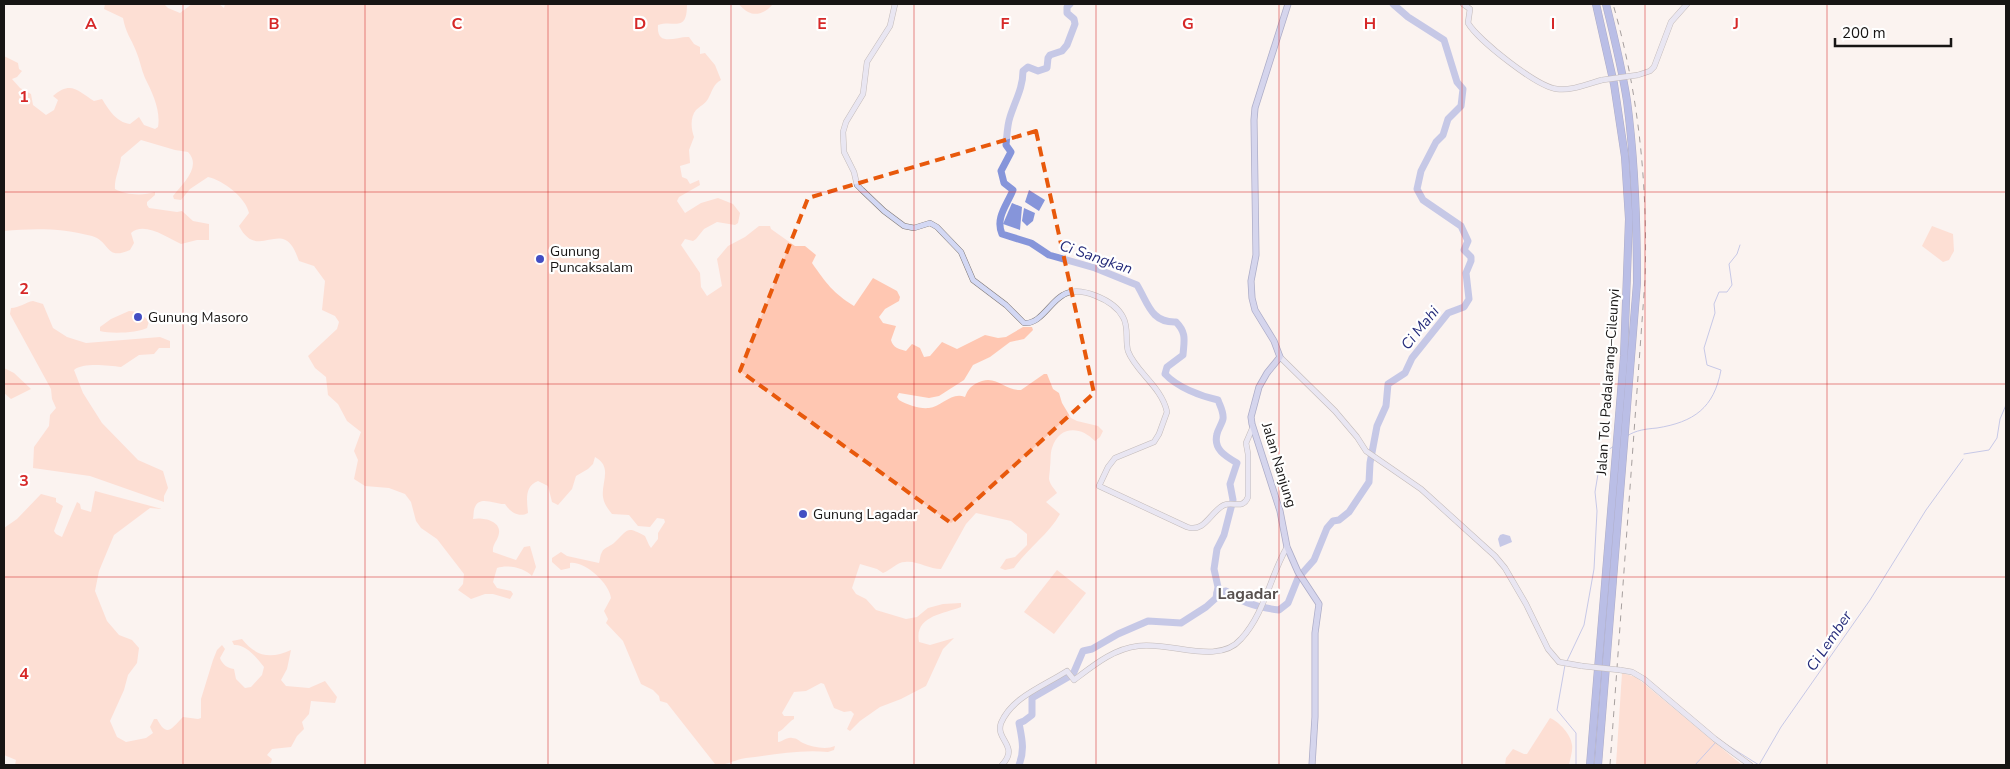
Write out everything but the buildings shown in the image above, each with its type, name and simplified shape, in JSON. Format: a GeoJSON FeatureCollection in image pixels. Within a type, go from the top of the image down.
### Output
{"type":"FeatureCollection","features":[{"type":"Feature","properties":{"kind":"highway","name":"Jalan Tol Padalarang–Cileunyi"},"geometry":{"type":"LineString","coordinates":[[1590,765],[1627,314],[1629,219],[1625,157],[1614,84],[1596,4]]}},
{"type":"Feature","properties":{"kind":"highway","name":"Jalan Tol Padalarang–Cileunyi"},"geometry":{"type":"LineString","coordinates":[[1598,765],[1637,283],[1637,219],[1634,156],[1627,99],[1606,4]]}},
{"type":"Feature","properties":{"kind":"main road"},"geometry":{"type":"LineString","coordinates":[[1280,357],[1274,341],[1255,310],[1252,301],[1251,281],[1256,255],[1254,113],[1288,4]]}},
{"type":"Feature","properties":{"kind":"main road","name":"Jalan Nanjung"},"geometry":{"type":"LineString","coordinates":[[1280,357],[1267,373],[1260,387],[1251,417],[1252,429],[1280,511],[1287,547],[1300,574],[1318,599],[1320,608],[1315,633],[1315,717],[1312,765]]}},
{"type":"Feature","properties":{"kind":"street"},"geometry":{"type":"LineString","coordinates":[[895,4],[890,26],[868,57],[865,70],[865,88],[846,122],[843,132],[843,150],[854,172],[857,185],[884,211],[904,226],[914,228],[930,223],[937,226],[961,252],[973,280],[1006,305],[1024,323],[1034,321],[1066,294],[1084,292],[1110,302],[1124,318],[1130,355],[1156,389],[1167,412],[1154,442],[1115,458],[1108,467],[1099,486],[1193,529],[1204,524],[1223,506],[1244,504],[1248,497],[1248,454],[1246,443],[1252,429]]}},
{"type":"Feature","properties":{"kind":"street"},"geometry":{"type":"LineString","coordinates":[[1463,4],[1470,9],[1468,23],[1492,47],[1540,83],[1554,89],[1567,90],[1602,80],[1650,72],[1654,67],[1671,22],[1687,4]]}},
{"type":"Feature","properties":{"kind":"street"},"geometry":{"type":"LineString","coordinates":[[1280,357],[1338,414],[1358,437],[1366,451],[1421,489],[1495,556],[1505,568],[1526,604],[1548,649],[1559,662],[1632,672],[1644,679],[1717,741],[1750,765]]}},
{"type":"Feature","properties":{"kind":"street"},"geometry":{"type":"LineString","coordinates":[[1002,765],[1009,755],[1008,746],[1000,731],[1008,711],[1016,702],[1067,671],[1072,676],[1106,657],[1137,646],[1165,646],[1209,652],[1227,650],[1243,638],[1262,606],[1280,559],[1287,547]]}},
{"type":"Feature","properties":{"kind":"highlighted area"},"geometry":{"type":"Polygon","coordinates":[[[1036,131],[1094,393],[951,523],[740,371],[808,198],[1036,131]]]}},
{"type":"Feature","properties":{"kind":"shaded area"},"geometry":{"type":"Polygon","coordinates":[[[105,4],[164,4],[168,8],[180,13],[192,4],[219,4],[224,8],[225,4],[687,4],[685,19],[682,22],[658,25],[658,32],[664,39],[689,37],[694,44],[700,47],[700,54],[705,53],[715,65],[721,80],[714,86],[708,99],[694,113],[692,130],[694,137],[689,150],[690,163],[680,166],[682,177],[687,179],[690,184],[699,180],[700,185],[679,197],[677,201],[685,213],[701,203],[718,198],[733,204],[740,213],[738,223],[735,225],[717,222],[704,229],[693,241],[685,239],[681,245],[700,273],[701,287],[707,296],[722,286],[717,259],[728,246],[745,237],[759,226],[770,226],[771,229],[795,246],[805,246],[816,255],[812,263],[830,287],[854,306],[873,278],[897,291],[900,297],[899,301],[885,309],[879,317],[883,323],[896,326],[891,340],[893,345],[899,349],[906,351],[912,344],[920,348],[924,357],[930,356],[942,342],[957,349],[985,335],[998,338],[1006,337],[1023,327],[1032,327],[1033,330],[1024,339],[1010,342],[990,357],[973,365],[964,380],[939,396],[929,398],[899,393],[897,397],[899,400],[921,408],[929,408],[956,396],[965,397],[971,387],[982,381],[994,381],[1015,390],[1021,390],[1044,374],[1047,374],[1053,389],[1059,393],[1062,403],[1071,418],[1098,426],[1103,431],[1095,441],[1083,433],[1071,430],[1060,435],[1055,440],[1051,453],[1049,479],[1057,493],[1046,502],[1060,514],[1014,568],[1005,570],[1000,568],[1006,559],[1015,557],[1027,545],[1027,534],[1011,521],[976,513],[966,524],[941,569],[914,562],[905,562],[899,563],[883,573],[877,569],[860,564],[852,588],[856,594],[866,599],[876,610],[906,619],[917,617],[928,608],[943,604],[961,603],[961,607],[931,617],[921,627],[919,642],[930,645],[954,638],[943,649],[926,686],[880,707],[860,721],[850,731],[847,729],[854,714],[851,711],[844,712],[834,708],[824,684],[821,683],[806,691],[794,692],[782,713],[784,716],[794,716],[794,719],[778,732],[778,742],[794,738],[815,747],[827,748],[835,746],[834,750],[828,752],[787,753],[742,759],[719,765],[715,764],[667,703],[660,701],[659,696],[653,690],[641,684],[623,641],[606,623],[608,619],[604,611],[611,598],[606,586],[589,569],[576,563],[570,563],[570,568],[561,570],[552,562],[552,558],[561,552],[567,556],[599,563],[603,550],[628,530],[645,536],[651,548],[658,539],[658,533],[665,522],[664,519],[657,518],[650,527],[638,526],[629,515],[612,514],[605,504],[603,497],[604,465],[595,457],[593,464],[588,469],[576,476],[572,489],[558,505],[552,502],[548,486],[538,481],[530,486],[528,490],[528,513],[521,515],[515,513],[505,504],[484,501],[477,503],[473,519],[490,520],[499,529],[493,552],[516,560],[524,547],[530,546],[536,567],[532,576],[516,567],[506,566],[497,568],[493,582],[497,588],[511,591],[513,594],[510,599],[493,594],[485,594],[471,599],[458,590],[463,584],[464,574],[437,539],[421,528],[416,521],[411,502],[405,494],[389,488],[365,486],[354,479],[358,460],[354,451],[361,432],[347,421],[338,404],[328,395],[326,377],[315,368],[308,356],[337,329],[339,322],[335,316],[322,310],[325,281],[314,266],[299,261],[293,248],[286,240],[259,241],[252,240],[246,235],[239,226],[249,213],[247,207],[233,190],[220,182],[208,177],[190,189],[181,200],[174,199],[173,196],[190,175],[192,169],[192,158],[188,152],[141,140],[121,157],[115,189],[124,193],[134,194],[155,192],[155,195],[147,202],[149,208],[182,211],[193,221],[209,224],[209,240],[197,240],[181,244],[156,232],[142,229],[131,233],[134,243],[130,250],[116,253],[112,252],[98,239],[81,233],[48,229],[4,231],[4,56],[18,63],[19,69],[22,71],[17,77],[12,79],[20,88],[31,94],[33,105],[46,115],[54,110],[58,100],[53,96],[59,91],[70,88],[79,91],[94,101],[102,99],[113,115],[125,123],[130,124],[139,117],[144,125],[155,129],[158,127],[159,121],[155,101],[123,18],[104,9],[105,4]]]}},
{"type":"Feature","properties":{"kind":"shaded area"},"geometry":{"type":"Polygon","coordinates":[[[738,4],[773,4],[765,11],[755,14],[748,12],[738,4]]]}},
{"type":"Feature","properties":{"kind":"shaded area"},"geometry":{"type":"Polygon","coordinates":[[[1932,226],[1953,234],[1954,251],[1949,260],[1943,262],[1922,246],[1932,226]]]}},
{"type":"Feature","properties":{"kind":"shaded area"},"geometry":{"type":"Polygon","coordinates":[[[33,301],[43,304],[53,328],[67,337],[86,343],[160,337],[170,341],[170,348],[159,348],[154,354],[139,355],[121,367],[90,365],[74,370],[83,393],[102,423],[138,460],[163,471],[168,488],[164,496],[164,502],[90,476],[33,468],[34,447],[49,426],[50,415],[56,408],[52,399],[51,389],[10,314],[11,308],[33,301]]]}},
{"type":"Feature","properties":{"kind":"shaded area"},"geometry":{"type":"Polygon","coordinates":[[[129,311],[142,315],[149,321],[147,328],[124,332],[100,331],[100,327],[111,319],[129,311]]]}},
{"type":"Feature","properties":{"kind":"shaded area"},"geometry":{"type":"Polygon","coordinates":[[[4,368],[14,373],[31,389],[11,399],[4,393],[4,368]]]}},
{"type":"Feature","properties":{"kind":"shaded area"},"geometry":{"type":"Polygon","coordinates":[[[95,491],[162,509],[150,508],[114,535],[99,571],[95,591],[107,621],[119,635],[132,640],[139,648],[137,663],[128,675],[124,690],[110,721],[117,737],[126,742],[146,738],[153,733],[150,727],[154,719],[157,719],[166,730],[169,730],[183,717],[201,718],[201,699],[213,660],[217,650],[222,645],[225,649],[220,658],[222,662],[227,667],[234,669],[236,679],[245,688],[251,687],[262,675],[264,667],[251,652],[243,647],[234,645],[232,641],[242,639],[253,650],[264,655],[277,655],[291,650],[287,669],[281,680],[286,686],[309,688],[325,681],[337,697],[335,703],[311,701],[309,714],[302,722],[304,729],[297,736],[291,747],[272,749],[267,755],[272,759],[271,763],[266,765],[15,765],[16,760],[4,755],[4,528],[17,519],[41,494],[56,498],[56,502],[63,506],[54,531],[62,537],[77,502],[80,504],[81,509],[91,512],[95,491]]]}},
{"type":"Feature","properties":{"kind":"shaded area"},"geometry":{"type":"Polygon","coordinates":[[[1057,570],[1086,593],[1054,634],[1024,612],[1057,570]]]}},
{"type":"Feature","properties":{"kind":"shaded area"},"geometry":{"type":"Polygon","coordinates":[[[1622,673],[1636,677],[1742,765],[1616,765],[1622,673]]]}},
{"type":"Feature","properties":{"kind":"shaded area"},"geometry":{"type":"Polygon","coordinates":[[[1550,718],[1564,729],[1571,741],[1572,750],[1569,765],[1505,765],[1506,758],[1513,749],[1527,754],[1550,718]]]}},
{"type":"Feature","properties":{"kind":"water"},"geometry":{"type":"Polygon","coordinates":[[[1029,190],[1045,200],[1039,211],[1025,202],[1029,190]]]}},
{"type":"Feature","properties":{"kind":"water"},"geometry":{"type":"Polygon","coordinates":[[[1012,203],[1022,207],[1020,230],[1003,224],[1012,203]]]}},
{"type":"Feature","properties":{"kind":"water"},"geometry":{"type":"Polygon","coordinates":[[[1024,208],[1035,213],[1033,221],[1027,226],[1022,221],[1024,208]]]}},
{"type":"Feature","properties":{"kind":"water"},"geometry":{"type":"Polygon","coordinates":[[[1503,534],[1510,536],[1512,542],[1500,547],[1498,539],[1503,534]]]}},
{"type":"Feature","properties":{"kind":"waterway","name":"Ci Sangkan"},"geometry":{"type":"LineString","coordinates":[[1019,765],[1022,749],[1019,723],[1032,715],[1032,698],[1070,676],[1074,672],[1083,651],[1092,649],[1118,634],[1148,621],[1181,623],[1206,607],[1216,598],[1218,587],[1214,569],[1217,549],[1224,535],[1233,500],[1230,484],[1237,463],[1224,455],[1218,448],[1216,439],[1223,416],[1218,400],[1189,390],[1165,374],[1167,367],[1183,355],[1183,334],[1176,322],[1161,319],[1151,311],[1137,285],[1095,268],[1049,255],[1031,243],[1002,234],[1000,228],[1001,217],[1013,190],[1004,183],[1001,171],[1011,152],[1006,145],[1008,127],[1020,89],[1023,71],[1028,67],[1038,71],[1047,68],[1050,55],[1062,51],[1067,45],[1075,24],[1074,19],[1067,13],[1067,7],[1070,4]]}},
{"type":"Feature","properties":{"kind":"waterway","name":"Ci Mahi"},"geometry":{"type":"LineString","coordinates":[[1217,593],[1226,591],[1244,601],[1279,610],[1288,603],[1298,578],[1314,560],[1327,528],[1333,521],[1339,520],[1349,512],[1369,482],[1370,463],[1377,426],[1386,406],[1388,384],[1405,373],[1412,358],[1448,313],[1464,307],[1469,299],[1466,273],[1471,257],[1464,250],[1468,241],[1461,226],[1423,200],[1417,189],[1421,171],[1436,142],[1443,135],[1448,119],[1461,106],[1463,89],[1457,82],[1444,40],[1408,17],[1393,4]]}},
{"type":"Feature","properties":{"kind":"waterway"},"geometry":{"type":"LineString","coordinates":[[1627,436],[1641,430],[1682,422],[1700,411],[1713,394],[1721,370],[1707,365],[1704,348],[1715,313],[1714,304],[1719,292],[1727,292],[1732,285],[1729,264],[1737,254],[1740,245]]}},
{"type":"Feature","properties":{"kind":"waterway","name":"Ci Lember"},"geometry":{"type":"LineString","coordinates":[[1964,454],[1989,450],[1997,438],[2000,419],[2006,405]]}},
{"type":"Feature","properties":{"kind":"waterway"},"geometry":{"type":"LineString","coordinates":[[1567,661],[1584,625],[1594,569],[1597,511],[1595,492],[1598,474],[1608,450],[1614,446]]}},
{"type":"Feature","properties":{"kind":"waterway","name":"Ci Lember"},"geometry":{"type":"LineString","coordinates":[[1719,740],[1759,765],[1781,727],[1870,600],[1926,510],[1963,459]]}},
{"type":"Feature","properties":{"kind":"waterway"},"geometry":{"type":"LineString","coordinates":[[1565,665],[1557,710],[1576,733],[1576,765]]}},
{"type":"Feature","properties":{"kind":"waterway","name":"Ci Lember"},"geometry":{"type":"LineString","coordinates":[[1695,765],[1716,742]]}},
{"type":"Feature","properties":{"kind":"railway"},"geometry":{"type":"LineString","coordinates":[[1610,765],[1646,245],[1640,141],[1629,72],[1613,4]]}},
{"type":"Feature","properties":{"kind":"place","name":"Gunung Puncaksalam"},"geometry":{"type":"Point","coordinates":[540,259]}},
{"type":"Feature","properties":{"kind":"place","name":"Gunung Masoro"},"geometry":{"type":"Point","coordinates":[138,317]}},
{"type":"Feature","properties":{"kind":"place","name":"Gunung Lagadar"},"geometry":{"type":"Point","coordinates":[803,514]}},
{"type":"Feature","properties":{"kind":"district","name":"Lagadar"},"geometry":{"type":"Point","coordinates":[1248,594]}}]}
